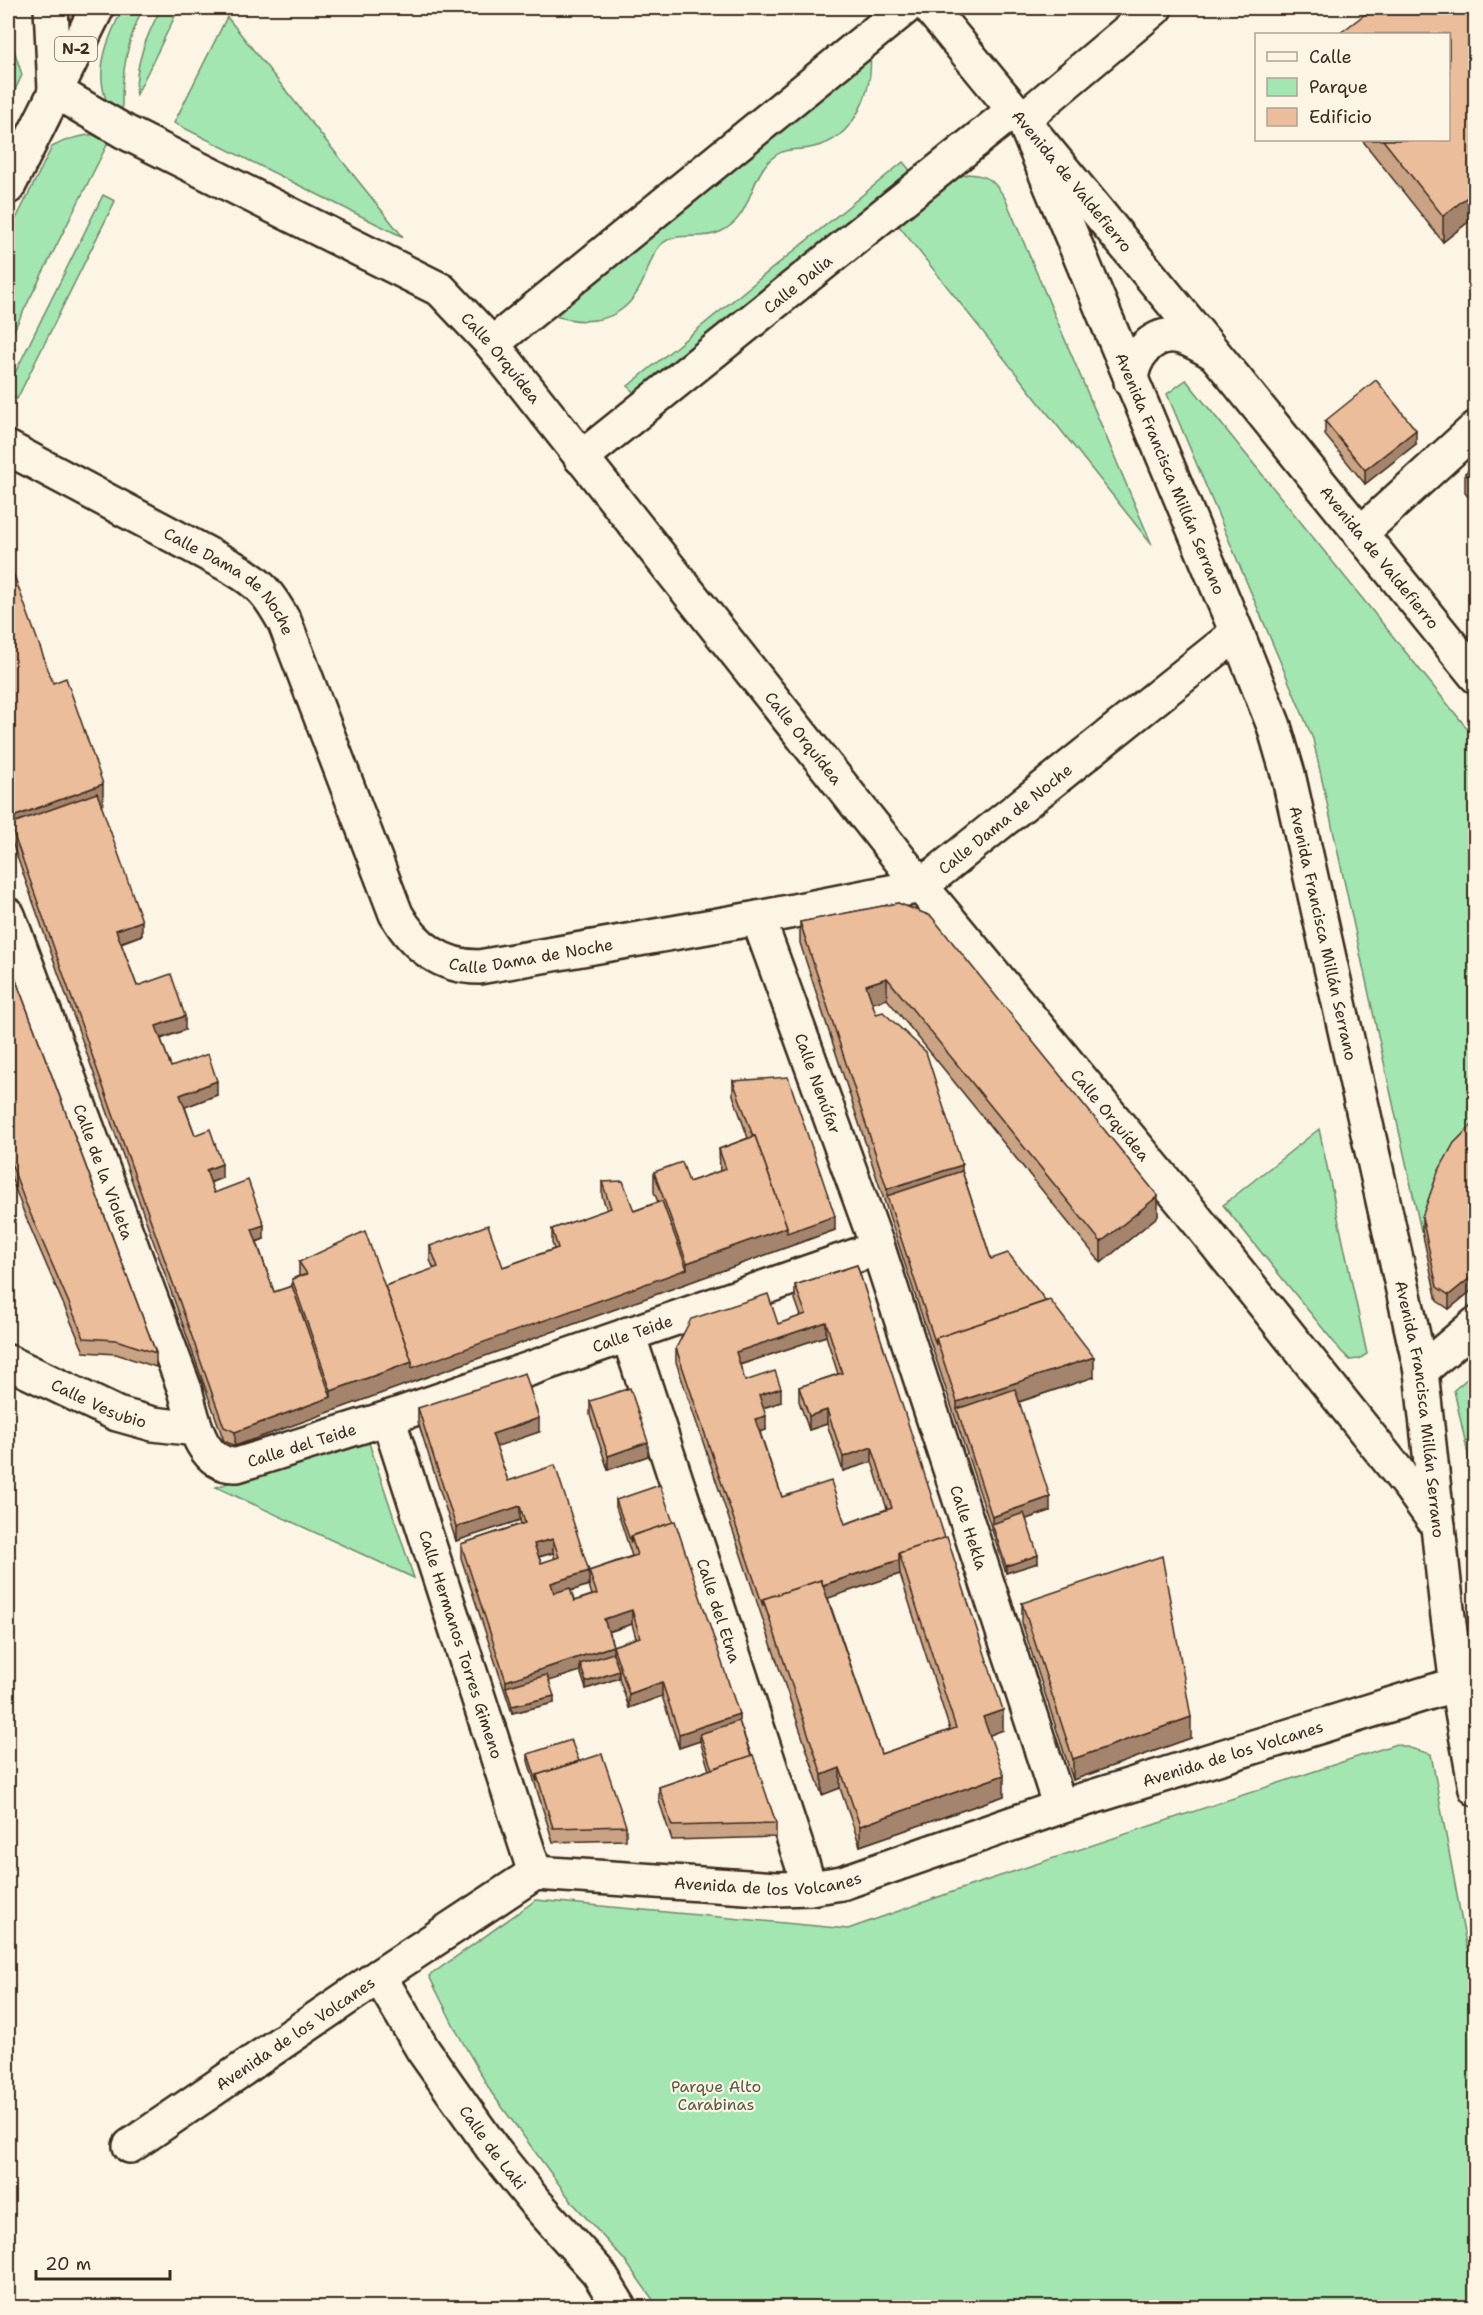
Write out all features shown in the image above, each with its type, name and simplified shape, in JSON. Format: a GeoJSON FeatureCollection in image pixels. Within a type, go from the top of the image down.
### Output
{"type":"FeatureCollection","features":[{"type":"Feature","properties":{"kind":"main road"},"geometry":{"type":"LineString","coordinates":[[51,8],[55,91]]}},
{"type":"Feature","properties":{"kind":"main road","name":"N-2"},"geometry":{"type":"LineString","coordinates":[[8,187],[97,8]]}},
{"type":"Feature","properties":{"kind":"main road"},"geometry":{"type":"LineString","coordinates":[[492,344],[905,8]]}},
{"type":"Feature","properties":{"kind":"main road","name":"Avenida de Valdefierro"},"geometry":{"type":"LineString","coordinates":[[930,8],[1476,676]]}},
{"type":"Feature","properties":{"kind":"main road","name":"Calle Dalia"},"geometry":{"type":"LineString","coordinates":[[581,458],[1155,8]]}},
{"type":"Feature","properties":{"kind":"main road","name":"Calle Orquídea"},"geometry":{"type":"LineString","coordinates":[[55,91],[125,132],[441,290],[492,344],[921,886],[1185,1205],[1438,1526]]}},
{"type":"Feature","properties":{"kind":"main road","name":"Avenida Francisca Millán Serrano"},"geometry":{"type":"LineString","coordinates":[[1018,114],[1237,633],[1274,726],[1288,774],[1421,1371],[1438,1526],[1466,1682],[1476,1789]]}},
{"type":"Feature","properties":{"kind":"main road","name":"Avenida de Valdefierro"},"geometry":{"type":"LineString","coordinates":[[1131,382],[1131,372],[1143,350],[1153,340],[1165,336],[1176,336],[1192,341],[1214,353]]}},
{"type":"Feature","properties":{"kind":"main road"},"geometry":{"type":"LineString","coordinates":[[1360,534],[1476,428]]}},
{"type":"Feature","properties":{"kind":"main road","name":"Calle Dama de Noche"},"geometry":{"type":"LineString","coordinates":[[8,448],[232,567],[252,579],[270,596],[285,623],[396,914],[415,942],[446,962],[463,967],[479,967],[758,918],[921,886],[1237,633]]}},
{"type":"Feature","properties":{"kind":"main road","name":"Calle de la Violeta"},"geometry":{"type":"LineString","coordinates":[[8,915],[185,1390],[196,1429]]}},
{"type":"Feature","properties":{"kind":"main road","name":"Calle Nenúfar"},"geometry":{"type":"LineString","coordinates":[[758,918],[878,1248]]}},
{"type":"Feature","properties":{"kind":"main road","name":"Calle Teide"},"geometry":{"type":"LineString","coordinates":[[388,1418],[878,1248]]}},
{"type":"Feature","properties":{"kind":"main road","name":"Calle Hekla"},"geometry":{"type":"LineString","coordinates":[[878,1248],[1060,1807]]}},
{"type":"Feature","properties":{"kind":"main road"},"geometry":{"type":"LineString","coordinates":[[1421,1371],[1476,1324]]}},
{"type":"Feature","properties":{"kind":"main road","name":"Calle del Etna"},"geometry":{"type":"LineString","coordinates":[[627,1334],[810,1888]]}},
{"type":"Feature","properties":{"kind":"main road","name":"Calle Vesubio"},"geometry":{"type":"LineString","coordinates":[[8,1362],[117,1414],[153,1424],[196,1429]]}},
{"type":"Feature","properties":{"kind":"main road","name":"Calle del Teide"},"geometry":{"type":"LineString","coordinates":[[196,1429],[209,1455],[217,1462],[228,1466],[388,1418]]}},
{"type":"Feature","properties":{"kind":"main road","name":"Calle Hermanos Torres Gimeno"},"geometry":{"type":"LineString","coordinates":[[388,1418],[535,1873]]}},
{"type":"Feature","properties":{"kind":"main road","name":"Avenida de los Volcanes"},"geometry":{"type":"LineString","coordinates":[[130,2146],[535,1873],[777,1889],[810,1888],[842,1883],[1060,1807],[1466,1682]]}},
{"type":"Feature","properties":{"kind":"main road","name":"Calle de Laki"},"geometry":{"type":"LineString","coordinates":[[379,1976],[423,2050],[495,2152],[535,2202],[598,2272],[620,2307]]}},
{"type":"Feature","properties":{"kind":"green space"},"geometry":{"type":"Polygon","coordinates":[[[123,8],[143,8],[126,57],[122,110],[108,104],[102,80],[102,67],[112,31],[123,8]]]}},
{"type":"Feature","properties":{"kind":"green space"},"geometry":{"type":"Polygon","coordinates":[[[161,8],[179,8],[136,96],[137,72],[143,50],[161,8]]]}},
{"type":"Feature","properties":{"kind":"green space"},"geometry":{"type":"Polygon","coordinates":[[[227,17],[403,237],[174,123],[227,17]]]}},
{"type":"Feature","properties":{"kind":"green space"},"geometry":{"type":"Polygon","coordinates":[[[14,50],[22,75],[8,105],[8,65],[14,50]]]}},
{"type":"Feature","properties":{"kind":"green space"},"geometry":{"type":"Polygon","coordinates":[[[870,54],[869,83],[865,98],[850,124],[828,142],[814,147],[779,153],[768,162],[744,209],[730,226],[712,235],[675,237],[663,243],[654,255],[636,293],[617,313],[592,320],[564,318],[549,314],[870,54]]]}},
{"type":"Feature","properties":{"kind":"green space"},"geometry":{"type":"Polygon","coordinates":[[[98,134],[110,139],[8,342],[8,235],[52,147],[74,138],[98,134]]]}},
{"type":"Feature","properties":{"kind":"green space"},"geometry":{"type":"Polygon","coordinates":[[[903,162],[915,176],[640,400],[628,386],[903,162]]]}},
{"type":"Feature","properties":{"kind":"green space"},"geometry":{"type":"Polygon","coordinates":[[[968,174],[990,180],[1005,198],[1152,545],[895,221],[954,178],[968,174]]]}},
{"type":"Feature","properties":{"kind":"green space"},"geometry":{"type":"Polygon","coordinates":[[[103,195],[115,201],[17,399],[8,394],[8,387],[103,195]]]}},
{"type":"Feature","properties":{"kind":"green space"},"geometry":{"type":"Polygon","coordinates":[[[1186,380],[1475,738],[1475,1135],[1438,1186],[1421,1231],[1313,739],[1167,394],[1186,380]]]}},
{"type":"Feature","properties":{"kind":"green space"},"geometry":{"type":"Polygon","coordinates":[[[1319,1129],[1367,1354],[1359,1359],[1350,1360],[1341,1351],[1223,1205],[1319,1129]]]}},
{"type":"Feature","properties":{"kind":"green space"},"geometry":{"type":"Polygon","coordinates":[[[1475,1372],[1475,1502],[1471,1468],[1454,1390],[1475,1372]]]}},
{"type":"Feature","properties":{"kind":"green space"},"geometry":{"type":"Polygon","coordinates":[[[367,1437],[414,1578],[216,1487],[367,1437]]]}},
{"type":"Feature","properties":{"kind":"green space","name":"Parque Alto Carabinas"},"geometry":{"type":"Polygon","coordinates":[[[1396,1744],[1431,1754],[1466,1944],[1475,1972],[1475,2307],[658,2307],[626,2262],[572,2202],[491,2092],[429,1976],[536,1900],[848,1929],[1396,1744]]]}},
{"type":"Feature","properties":{"kind":"building"},"geometry":{"type":"Polygon","coordinates":[[[1373,8],[1476,8],[1476,190],[1443,216],[1384,141],[1450,141],[1450,33],[1340,33],[1373,8]]]}},
{"type":"Feature","properties":{"kind":"building"},"geometry":{"type":"Polygon","coordinates":[[[1376,380],[1416,430],[1365,470],[1325,421],[1376,380]]]}},
{"type":"Feature","properties":{"kind":"building"},"geometry":{"type":"Polygon","coordinates":[[[1476,464],[1476,486],[1465,473],[1476,464]]]}},
{"type":"Feature","properties":{"kind":"building"},"geometry":{"type":"Polygon","coordinates":[[[11,567],[53,683],[66,678],[103,784],[10,818],[8,810],[8,568],[11,567]]]}},
{"type":"Feature","properties":{"kind":"building"},"geometry":{"type":"Polygon","coordinates":[[[97,793],[142,921],[116,930],[137,986],[171,974],[185,1016],[156,1026],[171,1067],[208,1054],[217,1081],[180,1095],[195,1135],[210,1129],[222,1164],[206,1170],[214,1193],[248,1180],[264,1225],[252,1229],[274,1292],[292,1286],[331,1397],[235,1432],[224,1427],[10,824],[97,793]]]}},
{"type":"Feature","properties":{"kind":"building"},"geometry":{"type":"Polygon","coordinates":[[[898,903],[931,916],[1158,1196],[1101,1242],[887,978],[866,985],[876,1014],[883,1012],[926,1052],[962,1165],[887,1189],[800,922],[898,903]]]}},
{"type":"Feature","properties":{"kind":"building"},"geometry":{"type":"Polygon","coordinates":[[[8,959],[156,1353],[116,1340],[84,1338],[24,1199],[8,1154],[8,959]]]}},
{"type":"Feature","properties":{"kind":"building"},"geometry":{"type":"Polygon","coordinates":[[[788,1077],[835,1216],[787,1233],[787,1227],[755,1136],[753,1136],[733,1081],[788,1077]]]}},
{"type":"Feature","properties":{"kind":"building"},"geometry":{"type":"Polygon","coordinates":[[[1476,1121],[1476,1273],[1449,1295],[1437,1287],[1422,1217],[1438,1172],[1454,1143],[1476,1121]]]}},
{"type":"Feature","properties":{"kind":"building"},"geometry":{"type":"Polygon","coordinates":[[[755,1136],[787,1227],[687,1263],[654,1172],[682,1162],[689,1182],[726,1169],[719,1149],[755,1136]]]}},
{"type":"Feature","properties":{"kind":"building"},"geometry":{"type":"Polygon","coordinates":[[[962,1171],[991,1259],[1008,1253],[1046,1301],[936,1338],[936,1345],[887,1196],[962,1171]]]}},
{"type":"Feature","properties":{"kind":"building"},"geometry":{"type":"Polygon","coordinates":[[[623,1181],[634,1211],[662,1201],[687,1269],[412,1368],[412,1362],[385,1286],[438,1267],[430,1246],[488,1225],[503,1267],[558,1248],[552,1229],[611,1208],[602,1182],[623,1181]]]}},
{"type":"Feature","properties":{"kind":"building"},"geometry":{"type":"Polygon","coordinates":[[[365,1231],[412,1362],[331,1391],[292,1279],[307,1274],[299,1262],[365,1231]]]}},
{"type":"Feature","properties":{"kind":"building"},"geometry":{"type":"Polygon","coordinates":[[[857,1265],[945,1538],[899,1553],[899,1560],[823,1585],[821,1580],[763,1599],[763,1606],[676,1348],[691,1319],[768,1294],[778,1324],[806,1314],[795,1285],[857,1265]],[[826,1322],[736,1352],[745,1381],[775,1371],[781,1388],[759,1395],[766,1416],[755,1419],[782,1497],[831,1481],[845,1524],[892,1508],[872,1447],[843,1457],[827,1410],[809,1416],[799,1387],[842,1373],[826,1322]]]}},
{"type":"Feature","properties":{"kind":"building"},"geometry":{"type":"Polygon","coordinates":[[[1050,1300],[1094,1357],[957,1402],[936,1338],[1050,1300]]]}},
{"type":"Feature","properties":{"kind":"building"},"geometry":{"type":"Polygon","coordinates":[[[525,1373],[539,1418],[492,1434],[508,1481],[555,1465],[589,1571],[637,1555],[631,1536],[675,1521],[739,1714],[679,1734],[662,1682],[629,1694],[613,1646],[506,1681],[461,1544],[525,1523],[520,1506],[456,1527],[418,1408],[525,1373]],[[553,1539],[534,1544],[541,1563],[559,1557],[553,1539]],[[589,1571],[551,1583],[554,1593],[570,1588],[574,1601],[597,1594],[589,1571]],[[632,1610],[604,1619],[613,1646],[640,1637],[632,1610]]]}},
{"type":"Feature","properties":{"kind":"building"},"geometry":{"type":"Polygon","coordinates":[[[630,1388],[648,1442],[608,1456],[590,1401],[630,1388]]]}},
{"type":"Feature","properties":{"kind":"building"},"geometry":{"type":"Polygon","coordinates":[[[1015,1389],[1050,1497],[992,1517],[957,1409],[1015,1389]]]}},
{"type":"Feature","properties":{"kind":"building"},"geometry":{"type":"Polygon","coordinates":[[[660,1485],[673,1522],[631,1536],[631,1543],[616,1500],[660,1485]]]}},
{"type":"Feature","properties":{"kind":"building"},"geometry":{"type":"Polygon","coordinates":[[[1024,1513],[1038,1555],[1006,1566],[992,1524],[1024,1513]]]}},
{"type":"Feature","properties":{"kind":"building"},"geometry":{"type":"Polygon","coordinates":[[[947,1537],[1003,1710],[983,1717],[1004,1775],[860,1826],[840,1768],[822,1775],[763,1599],[821,1580],[881,1754],[956,1728],[899,1553],[947,1537]]]}},
{"type":"Feature","properties":{"kind":"building"},"geometry":{"type":"Polygon","coordinates":[[[1162,1556],[1191,1717],[1073,1759],[1022,1603],[1162,1556]]]}},
{"type":"Feature","properties":{"kind":"building"},"geometry":{"type":"Polygon","coordinates":[[[613,1653],[619,1671],[586,1682],[580,1664],[613,1653]]]}},
{"type":"Feature","properties":{"kind":"building"},"geometry":{"type":"Polygon","coordinates":[[[547,1675],[554,1696],[512,1706],[506,1687],[547,1675]]]}},
{"type":"Feature","properties":{"kind":"building"},"geometry":{"type":"Polygon","coordinates":[[[739,1721],[751,1756],[712,1769],[700,1734],[739,1721]]]}},
{"type":"Feature","properties":{"kind":"building"},"geometry":{"type":"Polygon","coordinates":[[[571,1740],[579,1761],[537,1775],[537,1782],[528,1754],[571,1740]]]}},
{"type":"Feature","properties":{"kind":"building"},"geometry":{"type":"Polygon","coordinates":[[[602,1754],[626,1826],[553,1828],[537,1775],[602,1754]]]}},
{"type":"Feature","properties":{"kind":"building"},"geometry":{"type":"Polygon","coordinates":[[[753,1755],[776,1823],[672,1826],[659,1787],[753,1755]]]}}]}
